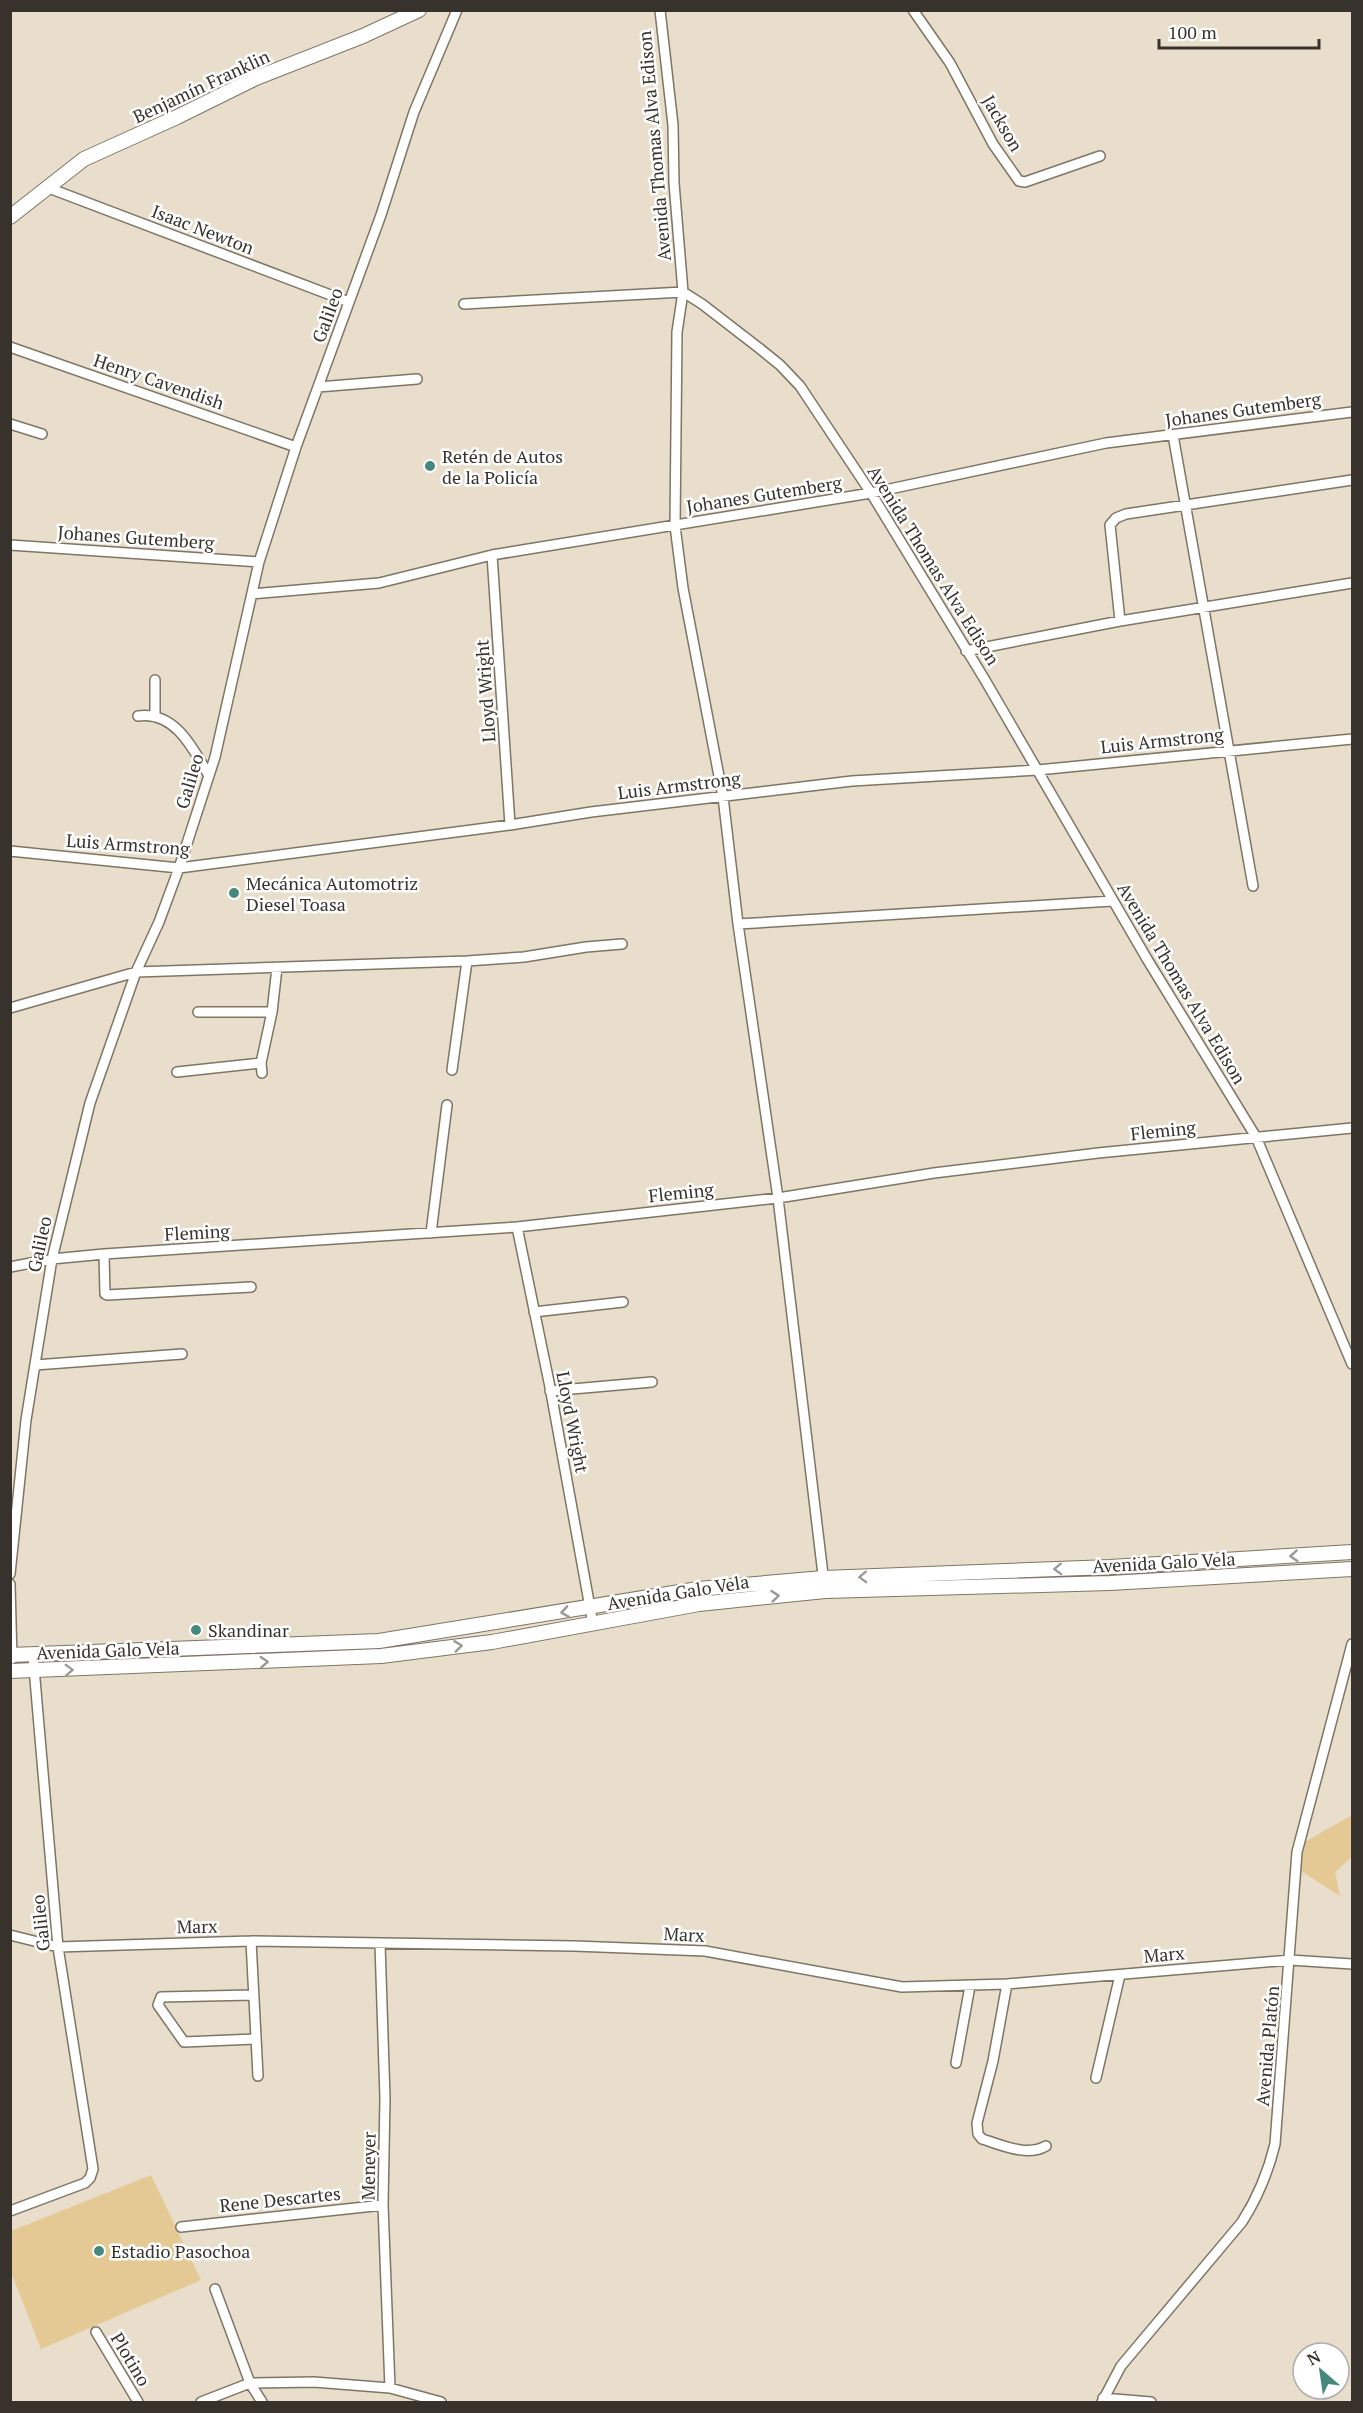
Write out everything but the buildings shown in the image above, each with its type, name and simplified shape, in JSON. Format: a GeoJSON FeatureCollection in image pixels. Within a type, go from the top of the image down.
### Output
{"type":"FeatureCollection","features":[{"type":"Feature","properties":{"kind":"main road","name":"Benjamín Franklin"},"geometry":{"type":"LineString","coordinates":[[10,217],[84,159],[256,78],[363,36],[419,10]]}},
{"type":"Feature","properties":{"kind":"main road","name":"Avenida Galo Vela"},"geometry":{"type":"LineString","coordinates":[[11,1655],[33,1656],[379,1641],[698,1589],[824,1585],[1353,1552]]}},
{"type":"Feature","properties":{"kind":"main road"},"geometry":{"type":"LineString","coordinates":[[1110,1568],[1110,1584]]}},
{"type":"Feature","properties":{"kind":"main road","name":"Avenida Galo Vela"},"geometry":{"type":"LineString","coordinates":[[12,1671],[381,1656],[492,1642],[699,1604],[824,1585],[1110,1584],[1353,1569]]}},
{"type":"Feature","properties":{"kind":"main road"},"geometry":{"type":"LineString","coordinates":[[379,1641],[381,1656]]}},
{"type":"Feature","properties":{"kind":"main road"},"geometry":{"type":"LineString","coordinates":[[202,1647],[203,1665]]}},
{"type":"Feature","properties":{"kind":"street","name":"Galileo"},"geometry":{"type":"LineString","coordinates":[[10,1574],[26,1420],[52,1259],[90,1103],[136,972],[159,922],[179,868],[209,776],[259,562],[296,447],[381,214],[414,112],[457,10]]}},
{"type":"Feature","properties":{"kind":"street","name":"Avenida Thomas Alva Edison"},"geometry":{"type":"LineString","coordinates":[[660,10],[673,125],[674,183],[682,292],[702,304],[759,348],[780,365],[800,386],[871,493],[1038,770],[1112,901],[1256,1137],[1353,1364]]}},
{"type":"Feature","properties":{"kind":"street","name":"Jackson"},"geometry":{"type":"LineString","coordinates":[[913,10],[950,63],[993,144],[1019,181],[1025,182],[1100,156]]}},
{"type":"Feature","properties":{"kind":"street","name":"Isaac Newton"},"geometry":{"type":"LineString","coordinates":[[46,187],[349,302]]}},
{"type":"Feature","properties":{"kind":"street"},"geometry":{"type":"LineString","coordinates":[[464,304],[682,292],[677,332],[675,526],[683,588],[723,797],[738,924],[778,1198],[824,1585]]}},
{"type":"Feature","properties":{"kind":"street","name":"Henry Cavendish"},"geometry":{"type":"LineString","coordinates":[[10,347],[296,447]]}},
{"type":"Feature","properties":{"kind":"street"},"geometry":{"type":"LineString","coordinates":[[318,387],[417,379]]}},
{"type":"Feature","properties":{"kind":"street","name":"Johanes Gutemberg"},"geometry":{"type":"LineString","coordinates":[[252,594],[379,583],[492,555],[871,493],[1106,443],[1353,412]]}},
{"type":"Feature","properties":{"kind":"street"},"geometry":{"type":"LineString","coordinates":[[10,424],[42,434]]}},
{"type":"Feature","properties":{"kind":"street"},"geometry":{"type":"LineString","coordinates":[[1173,435],[1253,886]]}},
{"type":"Feature","properties":{"kind":"street"},"geometry":{"type":"LineString","coordinates":[[1119,621],[1110,525],[1116,518],[1126,514],[1353,480]]}},
{"type":"Feature","properties":{"kind":"street","name":"Johanes Gutemberg"},"geometry":{"type":"LineString","coordinates":[[10,545],[259,562]]}},
{"type":"Feature","properties":{"kind":"street","name":"Lloyd Wright"},"geometry":{"type":"LineString","coordinates":[[492,555],[510,825]]}},
{"type":"Feature","properties":{"kind":"street"},"geometry":{"type":"LineString","coordinates":[[966,651],[1119,621],[1353,583]]}},
{"type":"Feature","properties":{"kind":"street"},"geometry":{"type":"LineString","coordinates":[[155,680],[155,715]]}},
{"type":"Feature","properties":{"kind":"street"},"geometry":{"type":"LineString","coordinates":[[138,716],[155,715],[187,738],[209,776]]}},
{"type":"Feature","properties":{"kind":"street","name":"Luis Armstrong"},"geometry":{"type":"LineString","coordinates":[[10,851],[179,868],[510,825],[591,812],[852,781],[1038,770],[1353,739]]}},
{"type":"Feature","properties":{"kind":"street"},"geometry":{"type":"LineString","coordinates":[[738,924],[1112,901]]}},
{"type":"Feature","properties":{"kind":"street"},"geometry":{"type":"LineString","coordinates":[[10,1008],[136,972],[466,961],[524,957],[622,944]]}},
{"type":"Feature","properties":{"kind":"street"},"geometry":{"type":"LineString","coordinates":[[452,1070],[466,961]]}},
{"type":"Feature","properties":{"kind":"street"},"geometry":{"type":"LineString","coordinates":[[177,1072],[261,1068],[272,1012],[277,968]]}},
{"type":"Feature","properties":{"kind":"street"},"geometry":{"type":"LineString","coordinates":[[198,1012],[272,1012]]}},
{"type":"Feature","properties":{"kind":"street"},"geometry":{"type":"LineString","coordinates":[[431,1233],[447,1105]]}},
{"type":"Feature","properties":{"kind":"street","name":"Fleming"},"geometry":{"type":"LineString","coordinates":[[10,1266],[104,1254],[517,1227],[778,1198],[934,1173],[1098,1153],[1353,1128]]}},
{"type":"Feature","properties":{"kind":"street","name":"Lloyd Wright"},"geometry":{"type":"LineString","coordinates":[[517,1227],[593,1624]]}},
{"type":"Feature","properties":{"kind":"street"},"geometry":{"type":"LineString","coordinates":[[104,1254],[105,1294],[107,1295],[251,1287]]}},
{"type":"Feature","properties":{"kind":"street"},"geometry":{"type":"LineString","coordinates":[[534,1312],[623,1302]]}},
{"type":"Feature","properties":{"kind":"street"},"geometry":{"type":"LineString","coordinates":[[34,1365],[182,1354]]}},
{"type":"Feature","properties":{"kind":"street"},"geometry":{"type":"LineString","coordinates":[[550,1391],[652,1382]]}},
{"type":"Feature","properties":{"kind":"street"},"geometry":{"type":"LineString","coordinates":[[10,1584],[12,1671]]}},
{"type":"Feature","properties":{"kind":"street","name":"Avenida Platón"},"geometry":{"type":"LineString","coordinates":[[1102,2400],[1121,2366],[1242,2222],[1258,2197],[1269,2170],[1275,2145],[1297,1852],[1353,1644]]}},
{"type":"Feature","properties":{"kind":"street","name":"Galileo"},"geometry":{"type":"LineString","coordinates":[[10,2211],[84,2182],[90,2178],[93,2169],[58,1947],[33,1656]]}},
{"type":"Feature","properties":{"kind":"street","name":"Marx"},"geometry":{"type":"LineString","coordinates":[[10,1935],[58,1947],[251,1941],[574,1946],[705,1951],[902,1987],[1007,1984],[1290,1960],[1353,1964]]}},
{"type":"Feature","properties":{"kind":"street"},"geometry":{"type":"LineString","coordinates":[[251,1941],[258,2076]]}},
{"type":"Feature","properties":{"kind":"street","name":"Meneyer"},"geometry":{"type":"LineString","coordinates":[[381,1944],[385,2098],[383,2205],[390,2388]]}},
{"type":"Feature","properties":{"kind":"street"},"geometry":{"type":"LineString","coordinates":[[1096,2078],[1120,1975]]}},
{"type":"Feature","properties":{"kind":"street"},"geometry":{"type":"LineString","coordinates":[[1007,1984],[993,2061],[978,2123],[978,2134],[982,2139],[1029,2151],[1037,2151],[1046,2146]]}},
{"type":"Feature","properties":{"kind":"street"},"geometry":{"type":"LineString","coordinates":[[956,2064],[970,1986]]}},
{"type":"Feature","properties":{"kind":"street"},"geometry":{"type":"LineString","coordinates":[[252,1995],[161,1997],[158,2005],[184,2042],[255,2039]]}},
{"type":"Feature","properties":{"kind":"street","name":"Rene Descartes"},"geometry":{"type":"LineString","coordinates":[[181,2227],[383,2205]]}},
{"type":"Feature","properties":{"kind":"street"},"geometry":{"type":"LineString","coordinates":[[215,2289],[250,2383],[262,2403]]}},
{"type":"Feature","properties":{"kind":"street","name":"Plotino"},"geometry":{"type":"LineString","coordinates":[[96,2332],[138,2403]]}},
{"type":"Feature","properties":{"kind":"street"},"geometry":{"type":"LineString","coordinates":[[201,2403],[250,2383],[314,2382],[390,2388],[441,2403]]}},
{"type":"Feature","properties":{"kind":"street"},"geometry":{"type":"LineString","coordinates":[[1102,2400],[1151,2403]]}},
{"type":"Feature","properties":{"kind":"shaded area"},"geometry":{"type":"Polygon","coordinates":[[[1352,1815],[1352,1857],[1335,1872],[1340,1896],[1298,1869],[1303,1843],[1352,1815]]]}},
{"type":"Feature","properties":{"kind":"shaded area","name":"Estadio Pasochoa"},"geometry":{"type":"Polygon","coordinates":[[[151,2175],[201,2280],[41,2349],[11,2272],[11,2231],[151,2175]]]}},
{"type":"Feature","properties":{"kind":"place","name":"Retén de Autos de la Policía"},"geometry":{"type":"Point","coordinates":[430,466]}},
{"type":"Feature","properties":{"kind":"place","name":"Mecánica Automotriz Diesel Toasa"},"geometry":{"type":"Point","coordinates":[234,893]}},
{"type":"Feature","properties":{"kind":"place","name":"Skandinar"},"geometry":{"type":"Point","coordinates":[196,1630]}},
{"type":"Feature","properties":{"kind":"place","name":"Estadio Pasochoa"},"geometry":{"type":"Point","coordinates":[99,2251]}}]}
